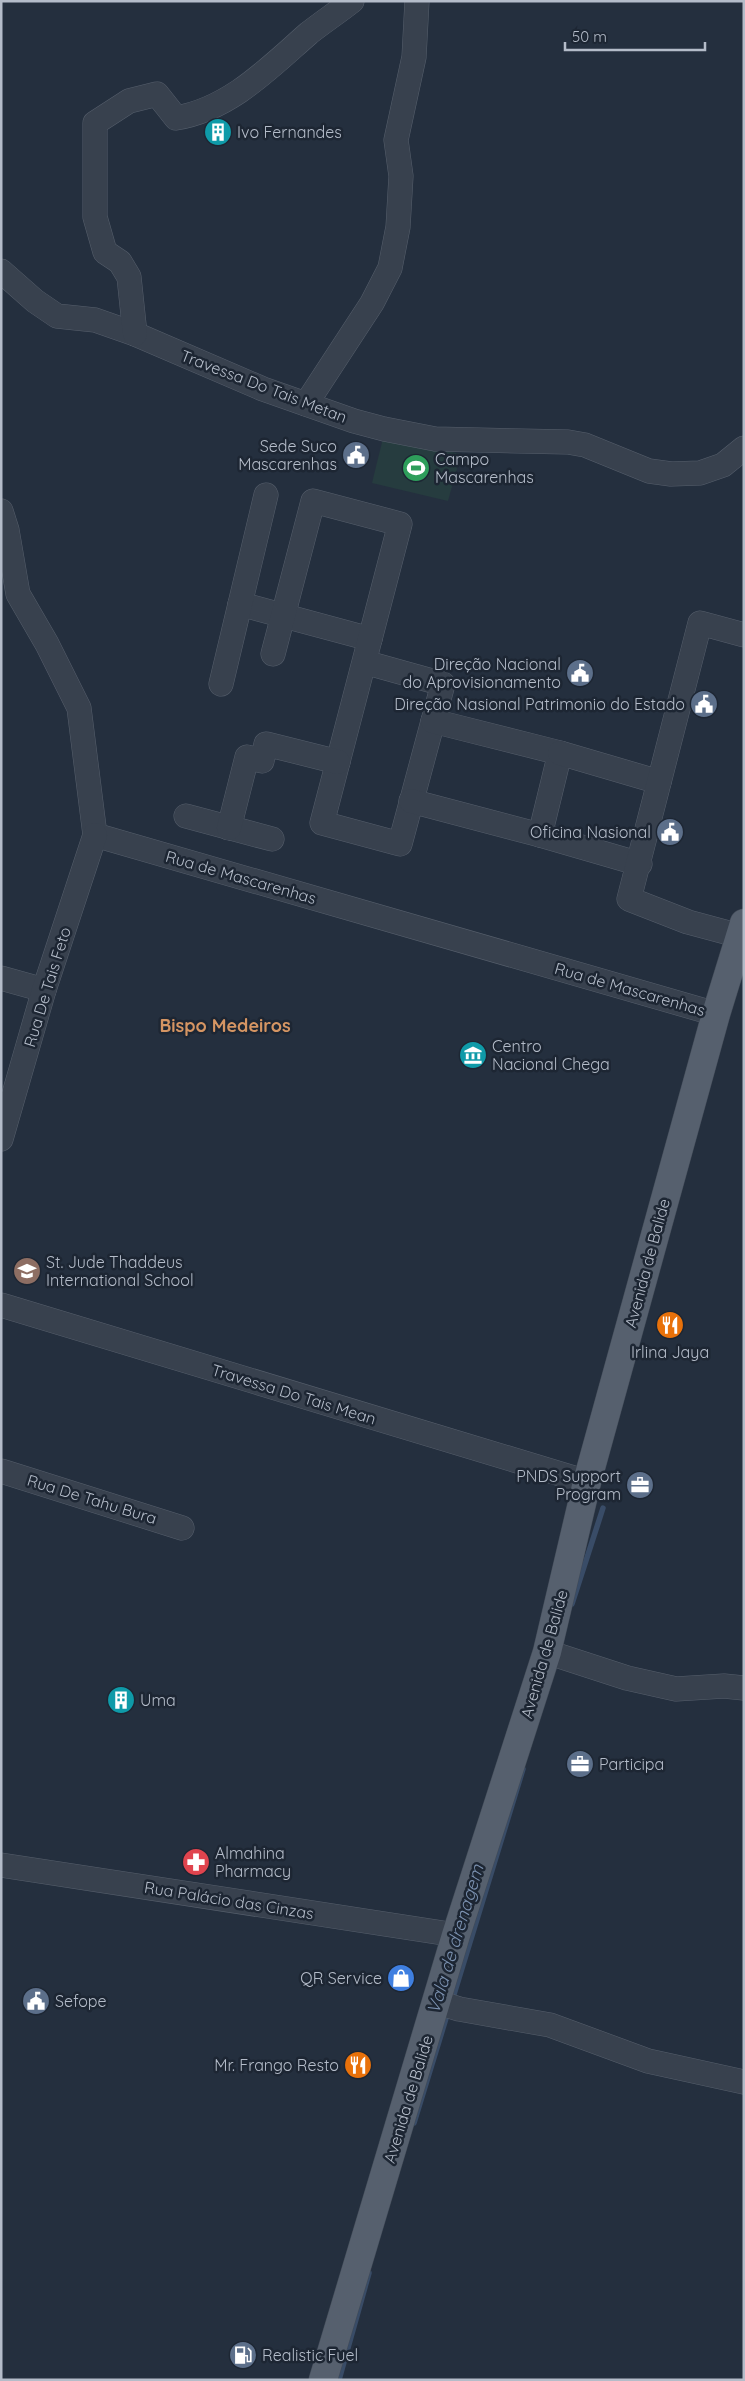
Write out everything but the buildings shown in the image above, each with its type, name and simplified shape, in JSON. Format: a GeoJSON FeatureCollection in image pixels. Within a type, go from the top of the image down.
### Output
{"type":"FeatureCollection","features":[{"type":"Feature","properties":{"kind":"main road","name":"Avenida de Balide"},"geometry":{"type":"LineString","coordinates":[[323,2380],[446,2005],[456,1935],[556,1656],[587,1482],[716,1014],[742,930]]}},
{"type":"Feature","properties":{"kind":"street"},"geometry":{"type":"LineString","coordinates":[[135,334],[129,278],[120,262],[105,252],[95,218],[95,123],[129,101],[157,94],[176,118],[197,114],[252,84],[311,32],[352,1]]}},
{"type":"Feature","properties":{"kind":"street"},"geometry":{"type":"LineString","coordinates":[[306,404],[372,303],[390,268],[398,227],[401,176],[396,140],[414,57],[417,1]]}},
{"type":"Feature","properties":{"kind":"street","name":"Travessa Do Tais Metan"},"geometry":{"type":"LineString","coordinates":[[1,271],[35,301],[57,316],[94,320],[135,334],[263,389],[384,429],[435,439],[568,442],[585,445],[649,471],[663,473],[700,473],[724,465],[744,448]]}},
{"type":"Feature","properties":{"kind":"street"},"geometry":{"type":"LineString","coordinates":[[221,684],[266,495]]}},
{"type":"Feature","properties":{"kind":"street"},"geometry":{"type":"LineString","coordinates":[[273,654],[313,501],[400,524],[364,662],[338,762],[322,823],[400,844],[443,684],[364,662]]}},
{"type":"Feature","properties":{"kind":"street"},"geometry":{"type":"LineString","coordinates":[[1,511],[7,530],[18,594],[47,644],[79,708],[95,835]]}},
{"type":"Feature","properties":{"kind":"street"},"geometry":{"type":"LineString","coordinates":[[240,604],[370,639]]}},
{"type":"Feature","properties":{"kind":"street"},"geometry":{"type":"LineString","coordinates":[[742,930],[688,922],[630,899],[700,623],[744,635]]}},
{"type":"Feature","properties":{"kind":"street"},"geometry":{"type":"LineString","coordinates":[[433,721],[560,753],[659,782]]}},
{"type":"Feature","properties":{"kind":"street"},"geometry":{"type":"LineString","coordinates":[[229,828],[247,757],[262,761],[266,744],[338,762]]}},
{"type":"Feature","properties":{"kind":"street"},"geometry":{"type":"LineString","coordinates":[[540,835],[560,753]]}},
{"type":"Feature","properties":{"kind":"street"},"geometry":{"type":"LineString","coordinates":[[411,801],[640,864]]}},
{"type":"Feature","properties":{"kind":"street"},"geometry":{"type":"LineString","coordinates":[[186,816],[272,839]]}},
{"type":"Feature","properties":{"kind":"street","name":"Rua De Tais Feto"},"geometry":{"type":"LineString","coordinates":[[1,1139],[44,990],[95,835]]}},
{"type":"Feature","properties":{"kind":"street","name":"Rua de Mascarenhas"},"geometry":{"type":"LineString","coordinates":[[95,835],[716,1014]]}},
{"type":"Feature","properties":{"kind":"street"},"geometry":{"type":"LineString","coordinates":[[1,978],[44,990]]}},
{"type":"Feature","properties":{"kind":"street","name":"Travessa Do Tais Mean"},"geometry":{"type":"LineString","coordinates":[[1,1305],[587,1482]]}},
{"type":"Feature","properties":{"kind":"street","name":"Rua De Tahu Bura"},"geometry":{"type":"LineString","coordinates":[[1,1471],[182,1528]]}},
{"type":"Feature","properties":{"kind":"street"},"geometry":{"type":"LineString","coordinates":[[556,1656],[676,1690],[724,1686],[744,1688]]}},
{"type":"Feature","properties":{"kind":"street","name":"Rua Palácio das Cinzas"},"geometry":{"type":"LineString","coordinates":[[1,1865],[456,1935]]}},
{"type":"Feature","properties":{"kind":"street"},"geometry":{"type":"LineString","coordinates":[[446,2005],[550,2025],[648,2061],[744,2082]]}},
{"type":"Feature","properties":{"kind":"green space","name":"Campo Mascarenhas"},"geometry":{"type":"Polygon","coordinates":[[[383,438],[461,454],[448,501],[372,483],[383,438]]]}},
{"type":"Feature","properties":{"kind":"waterway","name":"Vala de drenagem"},"geometry":{"type":"LineString","coordinates":[[572,1604],[603,1508]]}},
{"type":"Feature","properties":{"kind":"waterway","name":"Vala de drenagem"},"geometry":{"type":"LineString","coordinates":[[452,2001],[523,1769]]}},
{"type":"Feature","properties":{"kind":"waterway","name":"Vala de drenagem"},"geometry":{"type":"LineString","coordinates":[[414,2123],[448,2012]]}},
{"type":"Feature","properties":{"kind":"waterway","name":"Vala de drenagem"},"geometry":{"type":"LineString","coordinates":[[339,2380],[369,2273]]}},
{"type":"Feature","properties":{"kind":"place","name":"Ivo Fernandes"},"geometry":{"type":"Point","coordinates":[218,132]}},
{"type":"Feature","properties":{"kind":"place","name":"Sede Suco Mascarenhas"},"geometry":{"type":"Point","coordinates":[356,455]}},
{"type":"Feature","properties":{"kind":"place","name":"Campo Mascarenhas"},"geometry":{"type":"Point","coordinates":[416,468]}},
{"type":"Feature","properties":{"kind":"place","name":"Direção Nacional do Aprovisionamento"},"geometry":{"type":"Point","coordinates":[580,673]}},
{"type":"Feature","properties":{"kind":"place","name":"Direção Nasional Patrimonio do Estado"},"geometry":{"type":"Point","coordinates":[704,704]}},
{"type":"Feature","properties":{"kind":"place","name":"Oficina Nasional"},"geometry":{"type":"Point","coordinates":[670,832]}},
{"type":"Feature","properties":{"kind":"place","name":"Centro Nacional Chega"},"geometry":{"type":"Point","coordinates":[473,1055]}},
{"type":"Feature","properties":{"kind":"place","name":"St. Jude Thaddeus International School"},"geometry":{"type":"Point","coordinates":[27,1271]}},
{"type":"Feature","properties":{"kind":"place","name":"Irlina Jaya"},"geometry":{"type":"Point","coordinates":[670,1325]}},
{"type":"Feature","properties":{"kind":"place","name":"PNDS Support Program"},"geometry":{"type":"Point","coordinates":[640,1485]}},
{"type":"Feature","properties":{"kind":"place","name":"Uma"},"geometry":{"type":"Point","coordinates":[121,1700]}},
{"type":"Feature","properties":{"kind":"place","name":"Participa"},"geometry":{"type":"Point","coordinates":[580,1764]}},
{"type":"Feature","properties":{"kind":"place","name":"Almahina Pharmacy"},"geometry":{"type":"Point","coordinates":[196,1862]}},
{"type":"Feature","properties":{"kind":"place","name":"QR Service"},"geometry":{"type":"Point","coordinates":[401,1978]}},
{"type":"Feature","properties":{"kind":"place","name":"Sefope"},"geometry":{"type":"Point","coordinates":[36,2001]}},
{"type":"Feature","properties":{"kind":"place","name":"Mr. Frango Resto"},"geometry":{"type":"Point","coordinates":[358,2065]}},
{"type":"Feature","properties":{"kind":"place","name":"Realistic Fuel"},"geometry":{"type":"Point","coordinates":[243,2355]}},
{"type":"Feature","properties":{"kind":"district","name":"Bispo Medeiros"},"geometry":{"type":"Point","coordinates":[225,1025]}}]}
